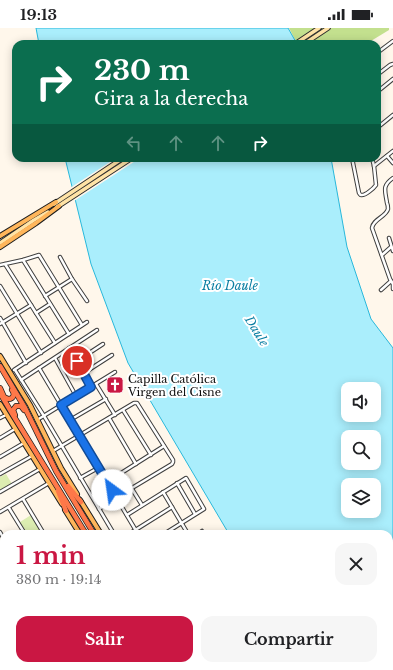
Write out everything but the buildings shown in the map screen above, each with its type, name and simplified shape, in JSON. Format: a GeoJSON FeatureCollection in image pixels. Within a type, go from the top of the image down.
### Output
{"type":"FeatureCollection","features":[{"type":"Feature","properties":{"kind":"highway"},"geometry":{"type":"LineString","coordinates":[[0,366],[25,408],[58,473],[92,530]]}},
{"type":"Feature","properties":{"kind":"highway"},"geometry":{"type":"LineString","coordinates":[[0,388],[5,398],[13,398],[14,393],[6,380],[5,374]]}},
{"type":"Feature","properties":{"kind":"highway"},"geometry":{"type":"LineString","coordinates":[[0,393],[84,530]]}},
{"type":"Feature","properties":{"kind":"highway"},"geometry":{"type":"LineString","coordinates":[[23,432],[22,426],[13,411],[13,408],[16,406],[19,405],[22,407],[29,421],[34,426]]}},
{"type":"Feature","properties":{"kind":"highway"},"geometry":{"type":"LineString","coordinates":[[58,473],[81,502]]}},
{"type":"Feature","properties":{"kind":"highway"},"geometry":{"type":"LineString","coordinates":[[52,477],[66,511]]}},
{"type":"Feature","properties":{"kind":"main road"},"geometry":{"type":"LineString","coordinates":[[301,40],[319,28]]}},
{"type":"Feature","properties":{"kind":"main road"},"geometry":{"type":"LineString","coordinates":[[310,40],[328,28]]}},
{"type":"Feature","properties":{"kind":"main road"},"geometry":{"type":"LineString","coordinates":[[0,242],[58,204],[117,162]]}},
{"type":"Feature","properties":{"kind":"main road"},"geometry":{"type":"LineString","coordinates":[[0,236],[58,204],[126,162]]}},
{"type":"Feature","properties":{"kind":"main road"},"geometry":{"type":"LineString","coordinates":[[0,247],[36,223],[58,204]]}},
{"type":"Feature","properties":{"kind":"main road"},"geometry":{"type":"LineString","coordinates":[[0,356],[30,405],[61,468],[98,530]]}},
{"type":"Feature","properties":{"kind":"main road"},"geometry":{"type":"LineString","coordinates":[[0,404],[66,511],[76,530]]}},
{"type":"Feature","properties":{"kind":"street"},"geometry":{"type":"LineString","coordinates":[[381,50],[393,41]]}},
{"type":"Feature","properties":{"kind":"street"},"geometry":{"type":"LineString","coordinates":[[381,72],[393,64]]}},
{"type":"Feature","properties":{"kind":"street"},"geometry":{"type":"LineString","coordinates":[[381,89],[393,79]]}},
{"type":"Feature","properties":{"kind":"street"},"geometry":{"type":"LineString","coordinates":[[381,125],[393,115]]}},
{"type":"Feature","properties":{"kind":"street"},"geometry":{"type":"LineString","coordinates":[[381,161],[393,151]]}},
{"type":"Feature","properties":{"kind":"street"},"geometry":{"type":"LineString","coordinates":[[387,156],[393,164]]}},
{"type":"Feature","properties":{"kind":"street"},"geometry":{"type":"LineString","coordinates":[[353,162],[359,193],[361,195],[366,194],[376,186],[373,162]]}},
{"type":"Feature","properties":{"kind":"street"},"geometry":{"type":"LineString","coordinates":[[374,166],[379,162]]}},
{"type":"Feature","properties":{"kind":"street"},"geometry":{"type":"LineString","coordinates":[[393,178],[385,187],[388,206],[387,211],[373,225],[372,228],[393,289]]}},
{"type":"Feature","properties":{"kind":"street"},"geometry":{"type":"LineString","coordinates":[[389,238],[393,251]]}},
{"type":"Feature","properties":{"kind":"street"},"geometry":{"type":"LineString","coordinates":[[382,255],[392,247]]}},
{"type":"Feature","properties":{"kind":"street"},"geometry":{"type":"LineString","coordinates":[[0,265],[39,255],[82,325]]}},
{"type":"Feature","properties":{"kind":"street"},"geometry":{"type":"LineString","coordinates":[[60,257],[72,279],[87,301]]}},
{"type":"Feature","properties":{"kind":"street"},"geometry":{"type":"LineString","coordinates":[[23,260],[69,334]]}},
{"type":"Feature","properties":{"kind":"street"},"geometry":{"type":"LineString","coordinates":[[5,264],[55,343]]}},
{"type":"Feature","properties":{"kind":"street"},"geometry":{"type":"LineString","coordinates":[[45,296],[72,279]]}},
{"type":"Feature","properties":{"kind":"street"},"geometry":{"type":"LineString","coordinates":[[381,290],[392,283]]}},
{"type":"Feature","properties":{"kind":"street"},"geometry":{"type":"LineString","coordinates":[[0,286],[41,353]]}},
{"type":"Feature","properties":{"kind":"street"},"geometry":{"type":"LineString","coordinates":[[36,313],[50,304]]}},
{"type":"Feature","properties":{"kind":"street"},"geometry":{"type":"LineString","coordinates":[[1,323],[31,305]]}},
{"type":"Feature","properties":{"kind":"street"},"geometry":{"type":"LineString","coordinates":[[0,318],[1,323],[26,363]]}},
{"type":"Feature","properties":{"kind":"street"},"geometry":{"type":"LineString","coordinates":[[10,373],[87,322]]}},
{"type":"Feature","properties":{"kind":"street"},"geometry":{"type":"LineString","coordinates":[[21,380],[97,330]]}},
{"type":"Feature","properties":{"kind":"street"},"geometry":{"type":"LineString","coordinates":[[77,361],[103,344]]}},
{"type":"Feature","properties":{"kind":"street"},"geometry":{"type":"LineString","coordinates":[[69,348],[91,387]]}},
{"type":"Feature","properties":{"kind":"street"},"geometry":{"type":"LineString","coordinates":[[84,373],[112,355]]}},
{"type":"Feature","properties":{"kind":"street"},"geometry":{"type":"LineString","coordinates":[[54,358],[76,396]]}},
{"type":"Feature","properties":{"kind":"street"},"geometry":{"type":"LineString","coordinates":[[39,368],[136,530],[172,507]]}},
{"type":"Feature","properties":{"kind":"street"},"geometry":{"type":"LineString","coordinates":[[15,370],[112,530]]}},
{"type":"Feature","properties":{"kind":"street"},"geometry":{"type":"LineString","coordinates":[[37,420],[116,372]]}},
{"type":"Feature","properties":{"kind":"street"},"geometry":{"type":"LineString","coordinates":[[96,384],[115,415]]}},
{"type":"Feature","properties":{"kind":"street"},"geometry":{"type":"LineString","coordinates":[[70,420],[106,399]]}},
{"type":"Feature","properties":{"kind":"street"},"geometry":{"type":"LineString","coordinates":[[53,452],[136,403],[173,462],[132,488]]}},
{"type":"Feature","properties":{"kind":"street"},"geometry":{"type":"LineString","coordinates":[[123,410],[152,455]]}},
{"type":"Feature","properties":{"kind":"street"},"geometry":{"type":"LineString","coordinates":[[0,418],[6,415]]}},
{"type":"Feature","properties":{"kind":"street"},"geometry":{"type":"LineString","coordinates":[[109,418],[136,464]]}},
{"type":"Feature","properties":{"kind":"street"},"geometry":{"type":"LineString","coordinates":[[0,438],[15,429]]}},
{"type":"Feature","properties":{"kind":"street"},"geometry":{"type":"LineString","coordinates":[[0,457],[24,443]]}},
{"type":"Feature","properties":{"kind":"street"},"geometry":{"type":"LineString","coordinates":[[107,482],[152,455],[164,446]]}},
{"type":"Feature","properties":{"kind":"street"},"geometry":{"type":"LineString","coordinates":[[0,474],[32,456]]}},
{"type":"Feature","properties":{"kind":"street"},"geometry":{"type":"LineString","coordinates":[[80,478],[98,468]]}},
{"type":"Feature","properties":{"kind":"street"},"geometry":{"type":"LineString","coordinates":[[0,492],[40,469]]}},
{"type":"Feature","properties":{"kind":"street"},"geometry":{"type":"LineString","coordinates":[[122,472],[142,505]]}},
{"type":"Feature","properties":{"kind":"street"},"geometry":{"type":"LineString","coordinates":[[126,515],[186,478],[204,509],[170,530]]}},
{"type":"Feature","properties":{"kind":"street"},"geometry":{"type":"LineString","coordinates":[[0,512],[49,483]]}},
{"type":"Feature","properties":{"kind":"street"},"geometry":{"type":"LineString","coordinates":[[177,483],[195,514]]}},
{"type":"Feature","properties":{"kind":"street"},"geometry":{"type":"LineString","coordinates":[[163,492],[185,530]]}},
{"type":"Feature","properties":{"kind":"street"},"geometry":{"type":"LineString","coordinates":[[99,508],[116,498]]}},
{"type":"Feature","properties":{"kind":"street"},"geometry":{"type":"LineString","coordinates":[[23,499],[42,530]]}},
{"type":"Feature","properties":{"kind":"street"},"geometry":{"type":"LineString","coordinates":[[8,508],[22,530]]}},
{"type":"Feature","properties":{"kind":"green space"},"geometry":{"type":"Polygon","coordinates":[[[289,28],[389,28],[389,30],[373,40],[295,40],[289,28]]]}},
{"type":"Feature","properties":{"kind":"green space"},"geometry":{"type":"Polygon","coordinates":[[[6,474],[12,484],[0,491],[0,477],[6,474]]]}},
{"type":"Feature","properties":{"kind":"green space"},"geometry":{"type":"Polygon","coordinates":[[[31,515],[40,530],[25,530],[20,522],[31,515]]]}},
{"type":"Feature","properties":{"kind":"water"},"geometry":{"type":"Polygon","coordinates":[[[36,28],[288,28],[295,40],[38,40],[36,28]]]}},
{"type":"Feature","properties":{"kind":"water","name":"Río Daule"},"geometry":{"type":"Polygon","coordinates":[[[66,162],[332,162],[347,247],[371,319],[393,348],[393,530],[227,530],[128,363],[91,264],[66,162]]]}},
{"type":"Feature","properties":{"kind":"pier"},"geometry":{"type":"Polygon","coordinates":[[[110,162],[134,162],[74,201],[70,188],[110,162]]]}},
{"type":"Feature","properties":{"kind":"place","name":"Capilla Católica Virgen del Cisne"},"geometry":{"type":"Point","coordinates":[115,385]}},
{"type":"Feature","properties":{"kind":"route"},"geometry":{"type":"LineString","coordinates":[[77,361],[91,387],[61,405],[112,490]]}},
{"type":"Feature","properties":{"kind":"water label","name":"Daule"},"geometry":{"type":"Point","coordinates":[257,331]}}]}
